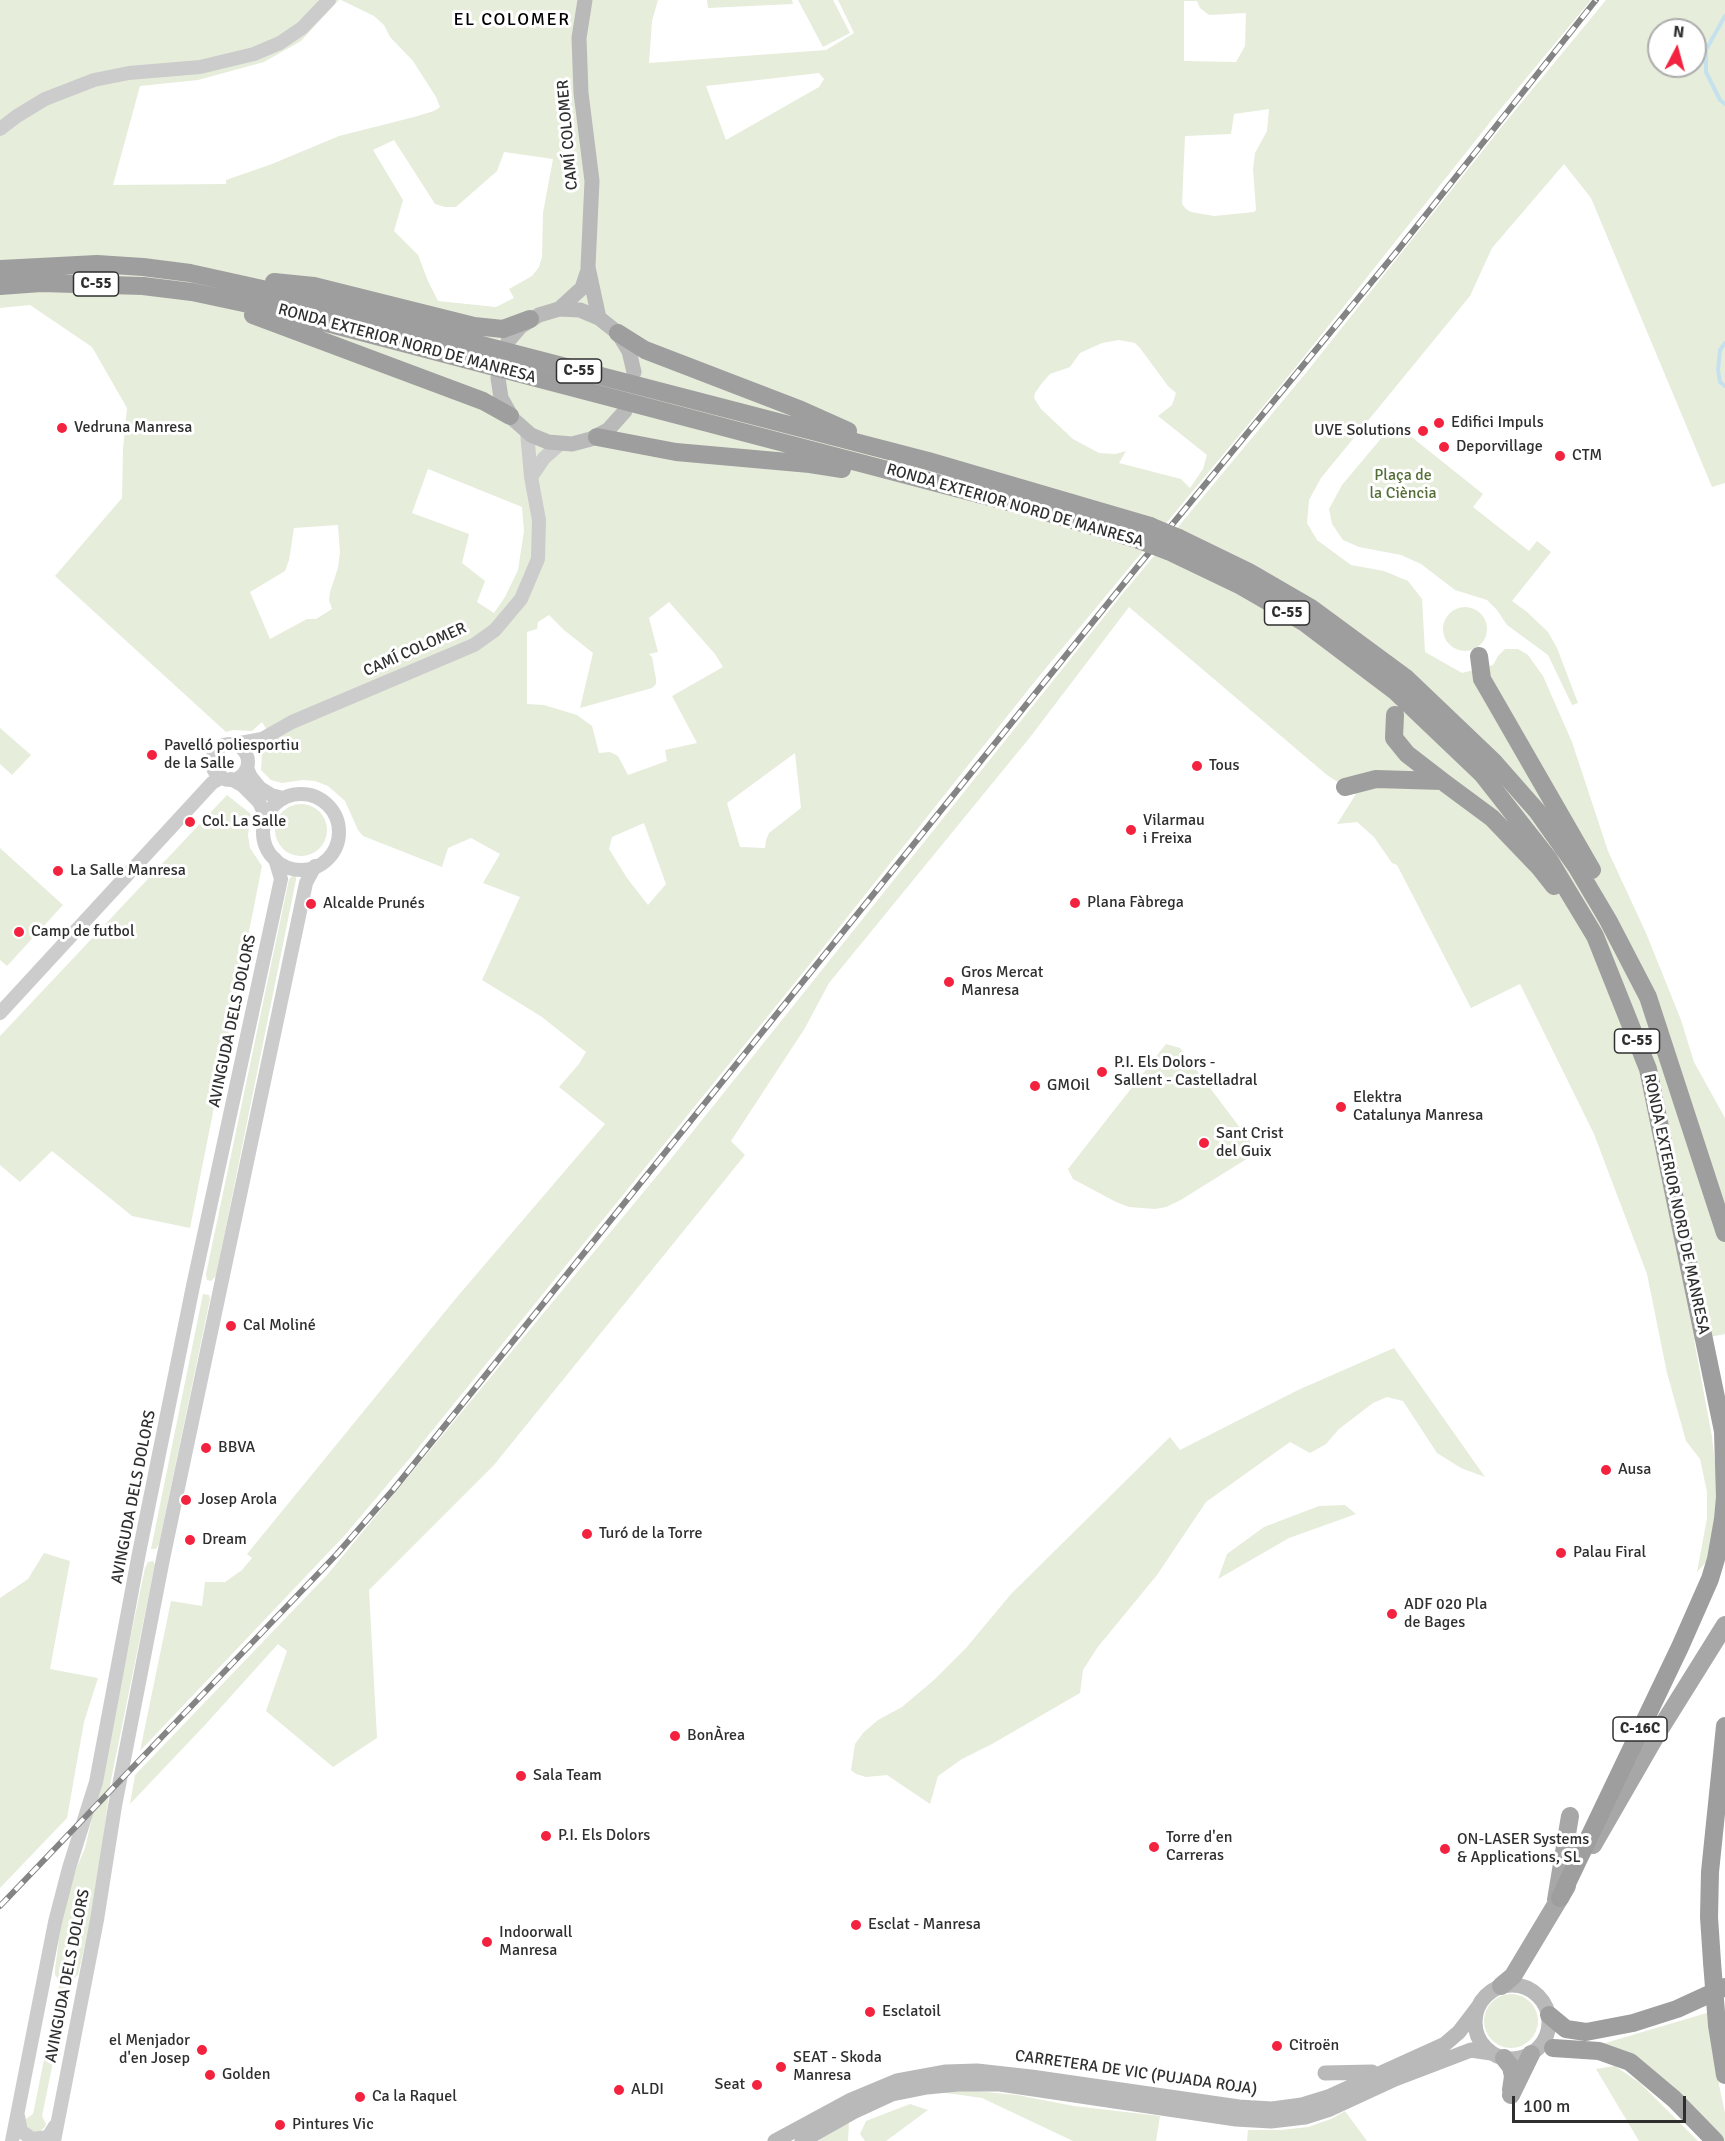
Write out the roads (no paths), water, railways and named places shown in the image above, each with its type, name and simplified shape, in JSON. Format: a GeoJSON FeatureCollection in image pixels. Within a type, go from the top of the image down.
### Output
{"type":"FeatureCollection","features":[{"type":"Feature","properties":{"kind":"highway","name":"RONDA EXTERIOR NORD DE MANRESA"},"geometry":{"type":"LineString","coordinates":[[0,269],[97,264],[143,267],[190,273],[285,294],[1035,491],[1174,544],[1240,586],[1305,623],[1401,685],[1493,762],[1536,811],[1576,866],[1648,997],[1725,1233]]}},
{"type":"Feature","properties":{"kind":"highway"},"geometry":{"type":"LineString","coordinates":[[190,273],[314,286],[474,326],[503,329],[530,319]]}},
{"type":"Feature","properties":{"kind":"highway","name":"RONDA EXTERIOR NORD DE MANRESA"},"geometry":{"type":"LineString","coordinates":[[0,286],[94,284],[143,286],[192,292],[281,311],[936,484],[1144,533]]}},
{"type":"Feature","properties":{"kind":"highway"},"geometry":{"type":"LineString","coordinates":[[192,292],[401,369],[483,401],[510,416]]}},
{"type":"Feature","properties":{"kind":"highway"},"geometry":{"type":"LineString","coordinates":[[618,333],[645,350],[801,410],[893,452]]}},
{"type":"Feature","properties":{"kind":"highway"},"geometry":{"type":"LineString","coordinates":[[597,437],[676,452],[810,464],[936,484]]}},
{"type":"Feature","properties":{"kind":"highway"},"geometry":{"type":"LineString","coordinates":[[1479,656],[1482,679],[1632,941],[1648,997]]}},
{"type":"Feature","properties":{"kind":"highway","name":"RONDA EXTERIOR NORD DE MANRESA"},"geometry":{"type":"LineString","coordinates":[[1423,705],[1482,774],[1548,858],[1595,936],[1648,1069],[1724,1436]]}},
{"type":"Feature","properties":{"kind":"highway"},"geometry":{"type":"LineString","coordinates":[[1395,715],[1394,738],[1407,754],[1492,818],[1539,867],[1595,936]]}},
{"type":"Feature","properties":{"kind":"highway"},"geometry":{"type":"LineString","coordinates":[[1345,787],[1376,778],[1442,781]]}},
{"type":"Feature","properties":{"kind":"highway","name":"C-16C"},"geometry":{"type":"LineString","coordinates":[[1557,1903],[1690,1626],[1710,1579],[1723,1519],[1724,1436]]}},
{"type":"Feature","properties":{"kind":"highway"},"geometry":{"type":"LineString","coordinates":[[1725,1726],[1710,1872],[1709,1917],[1717,2025],[1725,2075]]}},
{"type":"Feature","properties":{"kind":"highway"},"geometry":{"type":"LineString","coordinates":[[1549,2015],[1566,2029],[1586,2032],[1633,2022],[1677,2009],[1725,1987]]}},
{"type":"Feature","properties":{"kind":"highway"},"geometry":{"type":"LineString","coordinates":[[1541,2050],[1599,2051],[1630,2062],[1674,2099],[1715,2141]]}},
{"type":"Feature","properties":{"kind":"main road","name":"CAMÍ COLOMER"},"geometry":{"type":"LineString","coordinates":[[559,309],[582,288],[588,267],[592,181],[581,93],[580,49],[585,0]]}},
{"type":"Feature","properties":{"kind":"main road","name":"CAMÍ COLOMER"},"geometry":{"type":"LineString","coordinates":[[588,267],[599,318]]}},
{"type":"Feature","properties":{"kind":"main road"},"geometry":{"type":"LineString","coordinates":[[508,341],[515,331],[530,319],[559,309],[580,310],[599,318],[618,333],[629,351],[634,372]]}},
{"type":"Feature","properties":{"kind":"main road"},"geometry":{"type":"LineString","coordinates":[[498,378],[501,398],[510,416],[526,432],[542,440],[560,444],[579,443],[597,437],[613,426],[625,411]]}},
{"type":"Feature","properties":{"kind":"main road","name":"C-16C"},"geometry":{"type":"LineString","coordinates":[[1478,2007],[1485,1996],[1513,1976],[1657,1734],[1725,1625]]}},
{"type":"Feature","properties":{"kind":"main road"},"geometry":{"type":"LineString","coordinates":[[1557,1903],[1570,1816]]}},
{"type":"Feature","properties":{"kind":"main road"},"geometry":{"type":"LineString","coordinates":[[1478,2007],[1475,2020],[1476,2032],[1482,2044],[1511,2067],[1513,2076],[1511,2095],[1541,2050],[1547,2035],[1549,2015],[1542,2000],[1530,1989],[1516,1985],[1501,1986]]}},
{"type":"Feature","properties":{"kind":"main road"},"geometry":{"type":"LineString","coordinates":[[1498,2055],[1518,2058],[1541,2050],[1680,2016],[1725,1996]]}},
{"type":"Feature","properties":{"kind":"main road","name":"CARRETERA DE VIC (PUJADA ROJA)"},"geometry":{"type":"LineString","coordinates":[[775,2141],[849,2100],[897,2081],[946,2072],[977,2071],[1031,2077],[1239,2107],[1272,2109],[1302,2104],[1328,2097],[1445,2044],[1459,2032],[1478,2007]]}},
{"type":"Feature","properties":{"kind":"main road","name":"CARRETERA DE VIC (PUJADA ROJA)"},"geometry":{"type":"LineString","coordinates":[[802,2141],[892,2094],[927,2087],[1000,2084],[1236,2120],[1271,2121],[1305,2117],[1330,2109],[1395,2079],[1471,2050],[1498,2055]]}},
{"type":"Feature","properties":{"kind":"main road"},"geometry":{"type":"LineString","coordinates":[[1325,2073],[1352,2074],[1387,2070]]}},
{"type":"Feature","properties":{"kind":"street"},"geometry":{"type":"LineString","coordinates":[[0,129],[45,99],[94,80],[129,73],[200,67],[254,54],[280,43],[302,28],[329,0]]}},
{"type":"Feature","properties":{"kind":"street","name":"CAMÍ COLOMER"},"geometry":{"type":"LineString","coordinates":[[235,744],[262,739],[292,722],[474,645],[495,630],[521,599],[538,559],[539,520],[526,432]]}},
{"type":"Feature","properties":{"kind":"street"},"geometry":{"type":"LineString","coordinates":[[531,477],[544,458],[560,444]]}},
{"type":"Feature","properties":{"kind":"street","name":"CAMÍ COLOMER"},"geometry":{"type":"LineString","coordinates":[[247,765],[262,739]]}},
{"type":"Feature","properties":{"kind":"street"},"geometry":{"type":"LineString","coordinates":[[266,817],[259,802],[242,785],[226,778],[213,767],[214,754],[221,746],[235,744],[245,752],[251,777],[260,788],[271,795],[283,798]]}},
{"type":"Feature","properties":{"kind":"street"},"geometry":{"type":"LineString","coordinates":[[0,1013],[212,783],[242,775],[247,765]]}},
{"type":"Feature","properties":{"kind":"street"},"geometry":{"type":"LineString","coordinates":[[300,794],[312,796],[327,804],[334,814],[339,831],[336,844],[326,860],[315,866],[301,869],[291,868],[269,852],[264,839],[266,817],[273,806],[283,798],[300,794]]}},
{"type":"Feature","properties":{"kind":"street","name":"AVINGUDA DELS DOLORS"},"geometry":{"type":"LineString","coordinates":[[12,2141],[56,1922],[69,1868],[96,1782],[182,1338],[281,879],[275,858]]}},
{"type":"Feature","properties":{"kind":"street","name":"AVINGUDA DELS DOLORS"},"geometry":{"type":"LineString","coordinates":[[54,2141],[115,1806],[167,1539],[306,883],[315,866]]}},
{"type":"Feature","properties":{"kind":"street"},"geometry":{"type":"LineString","coordinates":[[18,2111],[21,2131],[32,2139],[48,2137],[58,2119]]}},
{"type":"Feature","properties":{"kind":"waterway"},"geometry":{"type":"LineString","coordinates":[[1725,16],[1706,50],[1706,72],[1720,100],[1725,104]]}},
{"type":"Feature","properties":{"kind":"waterway"},"geometry":{"type":"LineString","coordinates":[[1725,343],[1720,350],[1718,370],[1720,382],[1725,386]]}},
{"type":"Feature","properties":{"kind":"railway"},"geometry":{"type":"LineString","coordinates":[[0,1906],[337,1554],[393,1490],[1138,566],[1398,250],[1596,0]]}},
{"type":"Feature","properties":{"kind":"place","name":"Edifici Impuls"},"geometry":{"type":"Point","coordinates":[1439,423]}},
{"type":"Feature","properties":{"kind":"place","name":"Vedruna Manresa"},"geometry":{"type":"Point","coordinates":[62,428]}},
{"type":"Feature","properties":{"kind":"place","name":"UVE Solutions"},"geometry":{"type":"Point","coordinates":[1423,431]}},
{"type":"Feature","properties":{"kind":"place","name":"Deporvillage"},"geometry":{"type":"Point","coordinates":[1444,447]}},
{"type":"Feature","properties":{"kind":"place","name":"CTM"},"geometry":{"type":"Point","coordinates":[1560,456]}},
{"type":"Feature","properties":{"kind":"place","name":"Pavelló poliesportiu de la Salle"},"geometry":{"type":"Point","coordinates":[152,755]}},
{"type":"Feature","properties":{"kind":"place","name":"Tous"},"geometry":{"type":"Point","coordinates":[1197,766]}},
{"type":"Feature","properties":{"kind":"place","name":"Col. La Salle"},"geometry":{"type":"Point","coordinates":[190,822]}},
{"type":"Feature","properties":{"kind":"place","name":"Vilarmau i Freixa"},"geometry":{"type":"Point","coordinates":[1131,830]}},
{"type":"Feature","properties":{"kind":"place","name":"La Salle Manresa"},"geometry":{"type":"Point","coordinates":[58,871]}},
{"type":"Feature","properties":{"kind":"place","name":"Plana Fàbrega"},"geometry":{"type":"Point","coordinates":[1075,903]}},
{"type":"Feature","properties":{"kind":"place","name":"Alcalde Prunés"},"geometry":{"type":"Point","coordinates":[311,904]}},
{"type":"Feature","properties":{"kind":"place","name":"Camp de futbol"},"geometry":{"type":"Point","coordinates":[19,932]}},
{"type":"Feature","properties":{"kind":"place","name":"Gros Mercat Manresa"},"geometry":{"type":"Point","coordinates":[949,982]}},
{"type":"Feature","properties":{"kind":"place","name":"P.I. Els Dolors - Sallent - Castelladral"},"geometry":{"type":"Point","coordinates":[1102,1072]}},
{"type":"Feature","properties":{"kind":"place","name":"GMOil"},"geometry":{"type":"Point","coordinates":[1035,1086]}},
{"type":"Feature","properties":{"kind":"place","name":"Elektra Catalunya Manresa"},"geometry":{"type":"Point","coordinates":[1341,1107]}},
{"type":"Feature","properties":{"kind":"place","name":"Sant Crist del Guix"},"geometry":{"type":"Point","coordinates":[1204,1143]}},
{"type":"Feature","properties":{"kind":"place","name":"Cal Moliné"},"geometry":{"type":"Point","coordinates":[231,1326]}},
{"type":"Feature","properties":{"kind":"place","name":"BBVA"},"geometry":{"type":"Point","coordinates":[206,1448]}},
{"type":"Feature","properties":{"kind":"place","name":"Ausa"},"geometry":{"type":"Point","coordinates":[1606,1470]}},
{"type":"Feature","properties":{"kind":"place","name":"Josep Arola"},"geometry":{"type":"Point","coordinates":[186,1500]}},
{"type":"Feature","properties":{"kind":"place","name":"Turó de la Torre"},"geometry":{"type":"Point","coordinates":[587,1534]}},
{"type":"Feature","properties":{"kind":"place","name":"Dream"},"geometry":{"type":"Point","coordinates":[190,1540]}},
{"type":"Feature","properties":{"kind":"place","name":"Palau Firal"},"geometry":{"type":"Point","coordinates":[1561,1553]}},
{"type":"Feature","properties":{"kind":"place","name":"ADF 020 Pla de Bages"},"geometry":{"type":"Point","coordinates":[1392,1614]}},
{"type":"Feature","properties":{"kind":"place","name":"BonÀrea"},"geometry":{"type":"Point","coordinates":[675,1736]}},
{"type":"Feature","properties":{"kind":"place","name":"Sala Team"},"geometry":{"type":"Point","coordinates":[521,1776]}},
{"type":"Feature","properties":{"kind":"place","name":"P.I. Els Dolors"},"geometry":{"type":"Point","coordinates":[546,1836]}},
{"type":"Feature","properties":{"kind":"place","name":"Torre d'en Carreras"},"geometry":{"type":"Point","coordinates":[1154,1847]}},
{"type":"Feature","properties":{"kind":"place","name":"ON-LASER Systems & Applications, SL"},"geometry":{"type":"Point","coordinates":[1445,1849]}},
{"type":"Feature","properties":{"kind":"place","name":"Esclat - Manresa"},"geometry":{"type":"Point","coordinates":[856,1925]}},
{"type":"Feature","properties":{"kind":"place","name":"Indoorwall Manresa"},"geometry":{"type":"Point","coordinates":[487,1942]}},
{"type":"Feature","properties":{"kind":"place","name":"Esclatoil"},"geometry":{"type":"Point","coordinates":[870,2012]}},
{"type":"Feature","properties":{"kind":"place","name":"Citroën"},"geometry":{"type":"Point","coordinates":[1277,2046]}},
{"type":"Feature","properties":{"kind":"place","name":"el Menjador d'en Josep"},"geometry":{"type":"Point","coordinates":[202,2050]}},
{"type":"Feature","properties":{"kind":"place","name":"SEAT - Skoda Manresa"},"geometry":{"type":"Point","coordinates":[781,2067]}},
{"type":"Feature","properties":{"kind":"place","name":"Golden"},"geometry":{"type":"Point","coordinates":[210,2075]}},
{"type":"Feature","properties":{"kind":"place","name":"Seat"},"geometry":{"type":"Point","coordinates":[757,2085]}},
{"type":"Feature","properties":{"kind":"place","name":"ALDI"},"geometry":{"type":"Point","coordinates":[619,2090]}},
{"type":"Feature","properties":{"kind":"place","name":"Ca la Raquel"},"geometry":{"type":"Point","coordinates":[360,2097]}},
{"type":"Feature","properties":{"kind":"place","name":"Pintures Vic"},"geometry":{"type":"Point","coordinates":[280,2125]}},
{"type":"Feature","properties":{"kind":"district","name":"EL COLOMER"},"geometry":{"type":"Point","coordinates":[512,20]}},
{"type":"Feature","properties":{"kind":"park label","name":"Plaça de la Ciència"},"geometry":{"type":"Point","coordinates":[1403,485]}}]}
